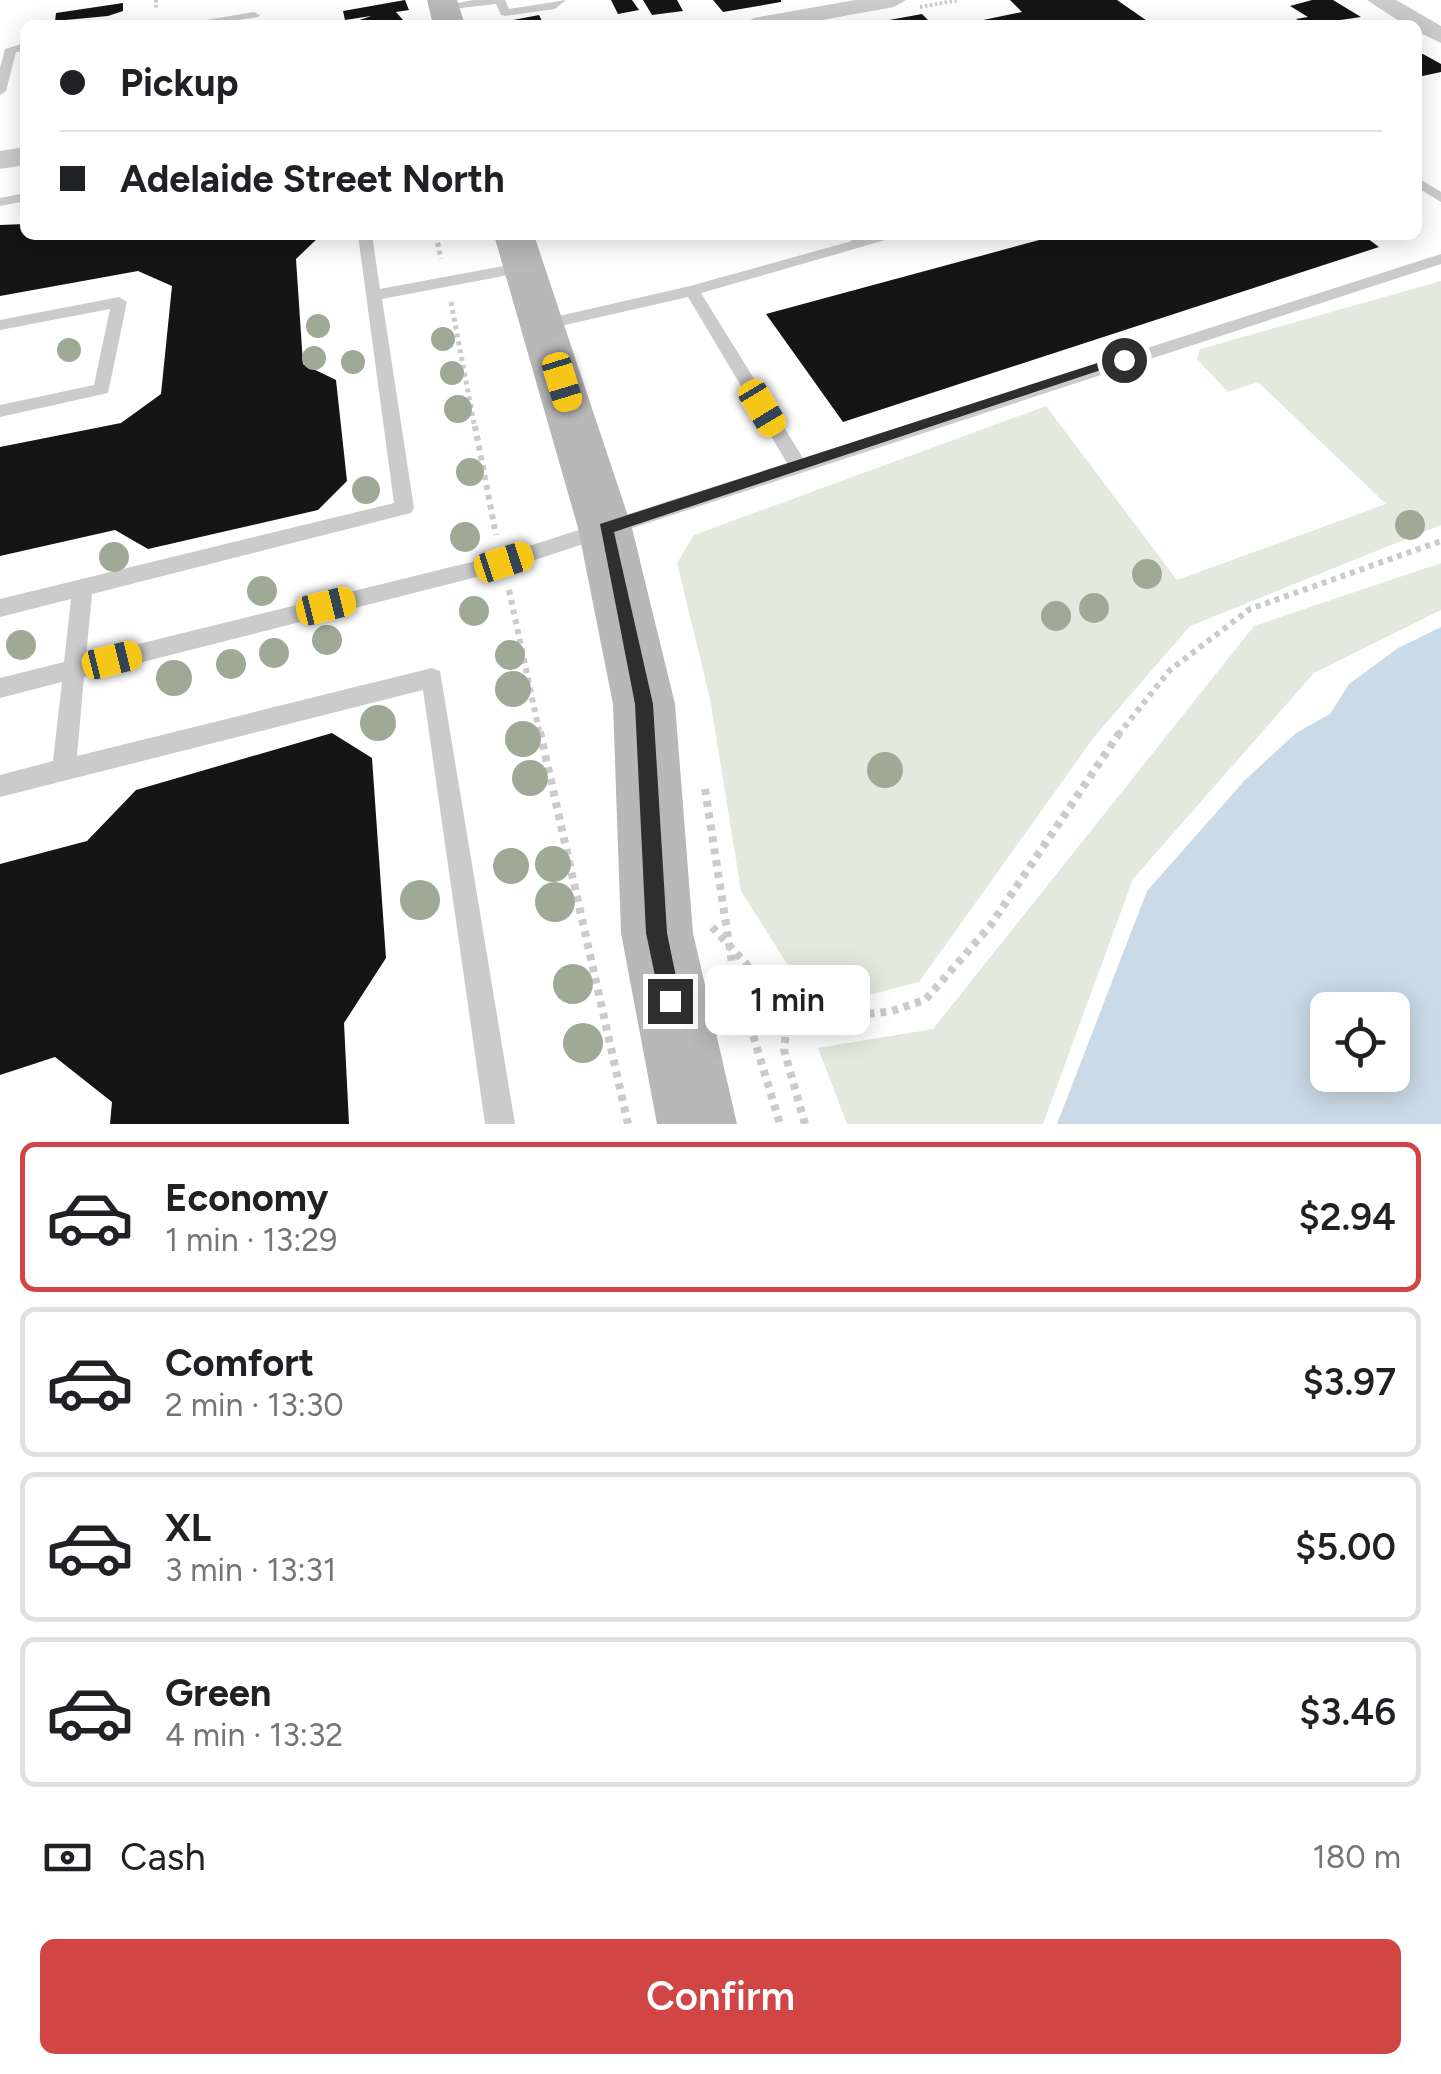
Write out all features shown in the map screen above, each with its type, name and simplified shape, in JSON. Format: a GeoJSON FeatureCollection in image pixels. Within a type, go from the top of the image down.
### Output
{"type":"FeatureCollection","features":[{"type":"Feature","properties":{"kind":"main road"},"geometry":{"type":"LineString","coordinates":[[521,244],[606,528],[644,704],[657,933],[697,1124]]}},
{"type":"Feature","properties":{"kind":"street"},"geometry":{"type":"LineString","coordinates":[[774,20],[834,5],[894,0]]}},
{"type":"Feature","properties":{"kind":"street"},"geometry":{"type":"LineString","coordinates":[[1380,0],[1414,20]]}},
{"type":"Feature","properties":{"kind":"lane"},"geometry":{"type":"LineString","coordinates":[[445,11],[499,0],[505,14],[551,7],[561,0]]}},
{"type":"Feature","properties":{"kind":"lane"},"geometry":{"type":"LineString","coordinates":[[218,20],[254,15]]}},
{"type":"Feature","properties":{"kind":"lane"},"geometry":{"type":"LineString","coordinates":[[0,91],[10,50],[20,49]]}},
{"type":"Feature","properties":{"kind":"lane"},"geometry":{"type":"LineString","coordinates":[[0,608],[404,508],[366,240]]}},
{"type":"Feature","properties":{"kind":"lane"},"geometry":{"type":"LineString","coordinates":[[543,325],[692,290],[855,240]]}},
{"type":"Feature","properties":{"kind":"lane"},"geometry":{"type":"LineString","coordinates":[[374,295],[521,244]]}},
{"type":"Feature","properties":{"kind":"lane"},"geometry":{"type":"LineString","coordinates":[[0,688],[504,562],[1441,259]]}},
{"type":"Feature","properties":{"kind":"lane"},"geometry":{"type":"LineString","coordinates":[[692,290],[798,466]]}},
{"type":"Feature","properties":{"kind":"lane"},"geometry":{"type":"LineString","coordinates":[[0,325],[119,302],[102,389],[0,410]]}},
{"type":"Feature","properties":{"kind":"lane"},"geometry":{"type":"LineString","coordinates":[[64,769],[82,588]]}},
{"type":"Feature","properties":{"kind":"lane"},"geometry":{"type":"LineString","coordinates":[[0,786],[432,678],[500,1124]]}},
{"type":"Feature","properties":{"kind":"path"},"geometry":{"type":"LineString","coordinates":[[156,0],[156,9]]}},
{"type":"Feature","properties":{"kind":"path"},"geometry":{"type":"LineString","coordinates":[[437,240],[442,265]]}},
{"type":"Feature","properties":{"kind":"path"},"geometry":{"type":"LineString","coordinates":[[450,296],[496,538]]}},
{"type":"Feature","properties":{"kind":"path"},"geometry":{"type":"LineString","coordinates":[[805,1124],[783,1038],[802,1024],[910,1007],[925,1000],[990,926],[1067,803],[1149,692],[1236,617],[1441,541]]}},
{"type":"Feature","properties":{"kind":"path"},"geometry":{"type":"LineString","coordinates":[[509,590],[608,1051],[628,1124]]}},
{"type":"Feature","properties":{"kind":"path"},"geometry":{"type":"LineString","coordinates":[[704,918],[802,1024]]}},
{"type":"Feature","properties":{"kind":"path"},"geometry":{"type":"LineString","coordinates":[[733,969],[780,1124]]}},
{"type":"Feature","properties":{"kind":"shaded area"},"geometry":{"type":"Polygon","coordinates":[[[1441,281],[1441,525],[1190,626],[1094,737],[919,982],[857,998],[808,997],[741,891],[710,699],[677,563],[694,535],[1046,406],[1177,580],[1386,504],[1258,382],[1228,392],[1197,359],[1200,349],[1441,281]]]}},
{"type":"Feature","properties":{"kind":"shaded area"},"geometry":{"type":"Polygon","coordinates":[[[1441,563],[1441,610],[1314,673],[1133,879],[1043,1124],[847,1124],[818,1048],[933,1029],[1254,626],[1441,563]]]}},
{"type":"Feature","properties":{"kind":"water"},"geometry":{"type":"Polygon","coordinates":[[[1441,627],[1441,1124],[1057,1124],[1147,891],[1245,780],[1296,733],[1330,714],[1349,684],[1398,648],[1441,627]]]}},
{"type":"Feature","properties":{"kind":"building"},"geometry":{"type":"Polygon","coordinates":[[[405,0],[409,10],[396,12],[403,20],[360,20],[371,16],[345,20],[343,11],[405,0]]]}},
{"type":"Feature","properties":{"kind":"building"},"geometry":{"type":"Polygon","coordinates":[[[611,0],[632,0],[639,10],[618,14],[611,0]]]}},
{"type":"Feature","properties":{"kind":"building"},"geometry":{"type":"Polygon","coordinates":[[[643,0],[677,0],[683,11],[652,15],[643,0]]]}},
{"type":"Feature","properties":{"kind":"building"},"geometry":{"type":"Polygon","coordinates":[[[713,0],[781,0],[781,2],[723,12],[713,0]]]}},
{"type":"Feature","properties":{"kind":"building"},"geometry":{"type":"Polygon","coordinates":[[[1010,0],[1117,0],[1146,20],[983,20],[1022,12],[1010,0]]]}},
{"type":"Feature","properties":{"kind":"building"},"geometry":{"type":"Polygon","coordinates":[[[1333,0],[1361,17],[1298,20],[1308,17],[1290,6],[1333,0]]]}},
{"type":"Feature","properties":{"kind":"building"},"geometry":{"type":"Polygon","coordinates":[[[123,3],[123,11],[108,16],[55,20],[56,13],[123,3]]]}},
{"type":"Feature","properties":{"kind":"building"},"geometry":{"type":"Polygon","coordinates":[[[922,14],[928,20],[889,20],[922,14]]]}},
{"type":"Feature","properties":{"kind":"building"},"geometry":{"type":"Polygon","coordinates":[[[539,15],[542,20],[513,20],[539,15]]]}},
{"type":"Feature","properties":{"kind":"building"},"geometry":{"type":"Polygon","coordinates":[[[1422,54],[1441,64],[1441,72],[1422,76],[1422,54]]]}},
{"type":"Feature","properties":{"kind":"building"},"geometry":{"type":"Polygon","coordinates":[[[20,224],[20,240],[316,240],[296,259],[303,364],[336,380],[347,481],[318,510],[148,549],[115,530],[0,556],[0,447],[121,423],[161,394],[172,286],[138,271],[0,296],[0,225],[20,224]]]}},
{"type":"Feature","properties":{"kind":"building"},"geometry":{"type":"Polygon","coordinates":[[[1040,240],[1370,240],[1379,247],[843,422],[766,314],[1040,240]]]}},
{"type":"Feature","properties":{"kind":"building"},"geometry":{"type":"Polygon","coordinates":[[[332,733],[372,758],[386,958],[344,1023],[349,1124],[110,1124],[112,1102],[55,1057],[0,1075],[0,864],[87,841],[136,790],[332,733]]]}},
{"type":"Feature","properties":{"kind":"route"},"geometry":{"type":"LineString","coordinates":[[670,1001],[657,933],[644,704],[606,528],[1124,360]]}}]}
